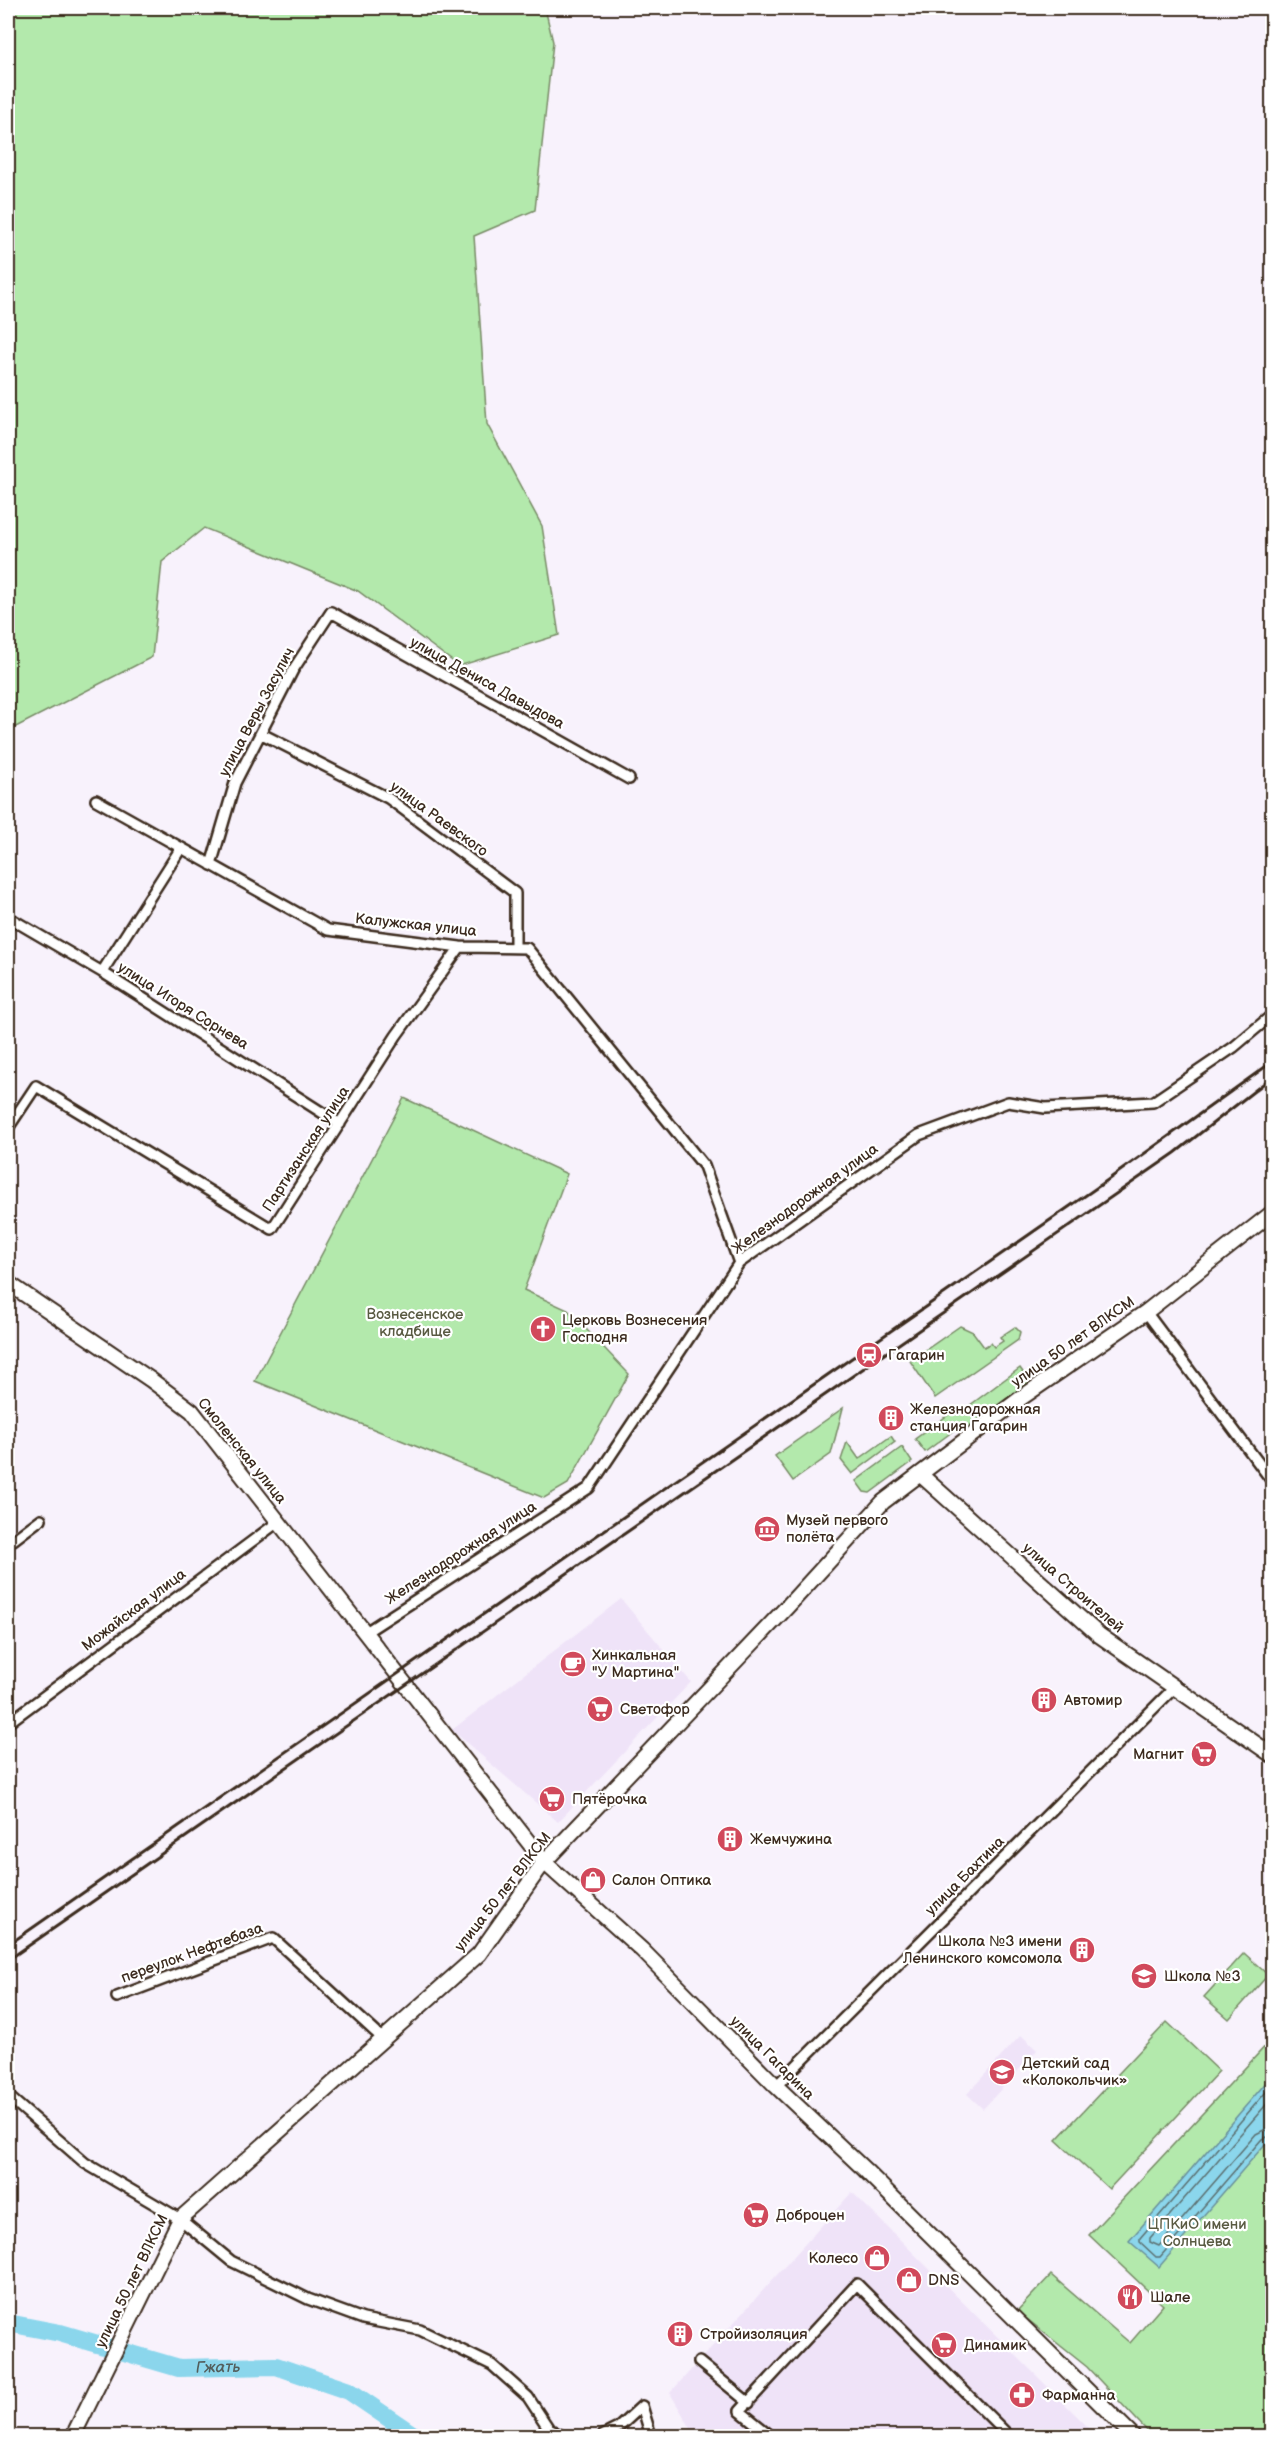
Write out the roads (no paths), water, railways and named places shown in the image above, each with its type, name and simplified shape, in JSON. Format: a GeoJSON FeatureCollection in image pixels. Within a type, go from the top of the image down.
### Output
{"type":"FeatureCollection","features":[{"type":"Feature","properties":{"kind":"main road","name":"улица 50 лет ВЛКСМ"},"geometry":{"type":"LineString","coordinates":[[73,2436],[180,2219],[478,1954],[544,1862],[780,1615],[883,1502],[1021,1398],[1146,1312],[1272,1213]]}},
{"type":"Feature","properties":{"kind":"main road","name":"Смоленская улица"},"geometry":{"type":"LineString","coordinates":[[8,1283],[151,1380],[192,1411],[407,1685]]}},
{"type":"Feature","properties":{"kind":"main road","name":"улица Строителей"},"geometry":{"type":"LineString","coordinates":[[921,1475],[1099,1635],[1272,1755]]}},
{"type":"Feature","properties":{"kind":"main road","name":"улица Гагарина"},"geometry":{"type":"LineString","coordinates":[[407,1685],[544,1862],[642,1950],[776,2086],[865,2170],[1133,2436]]}},
{"type":"Feature","properties":{"kind":"street","name":"улица Веры Засулич"},"geometry":{"type":"LineString","coordinates":[[211,865],[235,783],[293,670],[331,612]]}},
{"type":"Feature","properties":{"kind":"street","name":"улица Дениса Давыдова"},"geometry":{"type":"LineString","coordinates":[[331,612],[629,779]]}},
{"type":"Feature","properties":{"kind":"street","name":"улица Раевского"},"geometry":{"type":"LineString","coordinates":[[262,734],[388,798],[515,893],[515,947]]}},
{"type":"Feature","properties":{"kind":"street","name":"Калужская улица"},"geometry":{"type":"LineString","coordinates":[[96,800],[328,930],[460,947],[515,947]]}},
{"type":"Feature","properties":{"kind":"street"},"geometry":{"type":"LineString","coordinates":[[102,972],[180,848]]}},
{"type":"Feature","properties":{"kind":"street","name":"улица Игоря Сорнева"},"geometry":{"type":"LineString","coordinates":[[8,917],[102,972],[340,1124]]}},
{"type":"Feature","properties":{"kind":"street","name":"Партизанская улица"},"geometry":{"type":"LineString","coordinates":[[8,1128],[36,1086],[272,1229],[396,1036],[460,947]]}},
{"type":"Feature","properties":{"kind":"street"},"geometry":{"type":"LineString","coordinates":[[515,947],[527,948],[704,1166],[739,1263]]}},
{"type":"Feature","properties":{"kind":"street","name":"Железнодорожная улица"},"geometry":{"type":"LineString","coordinates":[[366,1632],[589,1488],[739,1263],[920,1135],[1008,1101],[1045,1108],[1153,1102],[1234,1047],[1272,1015]]}},
{"type":"Feature","properties":{"kind":"street"},"geometry":{"type":"LineString","coordinates":[[1146,1312],[1272,1481]]}},
{"type":"Feature","properties":{"kind":"street"},"geometry":{"type":"LineString","coordinates":[[8,1544],[41,1519]]}},
{"type":"Feature","properties":{"kind":"street","name":"Можайская улица"},"geometry":{"type":"LineString","coordinates":[[8,1723],[278,1522]]}},
{"type":"Feature","properties":{"kind":"street","name":"улица Бахтина"},"geometry":{"type":"LineString","coordinates":[[776,2086],[1175,1687]]}},
{"type":"Feature","properties":{"kind":"street","name":"переулок Нефтебаза"},"geometry":{"type":"LineString","coordinates":[[117,1997],[273,1938],[383,2039]]}},
{"type":"Feature","properties":{"kind":"street"},"geometry":{"type":"LineString","coordinates":[[8,2097],[85,2163],[180,2219],[231,2261],[308,2299],[363,2319],[420,2330],[492,2365],[528,2397],[549,2429],[562,2436]]}},
{"type":"Feature","properties":{"kind":"street"},"geometry":{"type":"LineString","coordinates":[[771,2436],[740,2411],[857,2284],[1009,2436]]}},
{"type":"Feature","properties":{"kind":"street"},"geometry":{"type":"LineString","coordinates":[[699,2362],[749,2403]]}},
{"type":"Feature","properties":{"kind":"street"},"geometry":{"type":"LineString","coordinates":[[602,2436],[618,2428],[642,2406],[651,2436]]}},
{"type":"Feature","properties":{"kind":"water"},"geometry":{"type":"Polygon","coordinates":[[[1270,2078],[1272,2148],[1266,2143],[1159,2267],[1129,2241],[1270,2078]]]}},
{"type":"Feature","properties":{"kind":"waterway","name":"Гжать"},"geometry":{"type":"LineString","coordinates":[[8,2323],[60,2333],[179,2368],[276,2366],[349,2391],[415,2436]]}},
{"type":"Feature","properties":{"kind":"railway"},"geometry":{"type":"LineString","coordinates":[[8,1945],[1102,1184],[1272,1062]]}},
{"type":"Feature","properties":{"kind":"railway"},"geometry":{"type":"LineString","coordinates":[[8,1960],[1175,1153],[1272,1077]]}},
{"type":"Feature","properties":{"kind":"place","name":"Церковь Вознесения Господня"},"geometry":{"type":"Point","coordinates":[543,1329]}},
{"type":"Feature","properties":{"kind":"place","name":"Гагарин"},"geometry":{"type":"Point","coordinates":[869,1355]}},
{"type":"Feature","properties":{"kind":"place","name":"Железнодорожная станция Гагарин"},"geometry":{"type":"Point","coordinates":[891,1418]}},
{"type":"Feature","properties":{"kind":"place","name":"Музей первого полёта"},"geometry":{"type":"Point","coordinates":[767,1529]}},
{"type":"Feature","properties":{"kind":"place","name":"Хинкальная \"У Мартина\""},"geometry":{"type":"Point","coordinates":[573,1664]}},
{"type":"Feature","properties":{"kind":"place","name":"Автомир"},"geometry":{"type":"Point","coordinates":[1044,1700]}},
{"type":"Feature","properties":{"kind":"place","name":"Светофор"},"geometry":{"type":"Point","coordinates":[600,1709]}},
{"type":"Feature","properties":{"kind":"place","name":"Магнит"},"geometry":{"type":"Point","coordinates":[1204,1754]}},
{"type":"Feature","properties":{"kind":"place","name":"Пятёрочка"},"geometry":{"type":"Point","coordinates":[552,1799]}},
{"type":"Feature","properties":{"kind":"place","name":"Жемчужина"},"geometry":{"type":"Point","coordinates":[730,1839]}},
{"type":"Feature","properties":{"kind":"place","name":"Салон Оптика"},"geometry":{"type":"Point","coordinates":[593,1880]}},
{"type":"Feature","properties":{"kind":"place","name":"Школа №3 имени Ленинского комсомола"},"geometry":{"type":"Point","coordinates":[1082,1950]}},
{"type":"Feature","properties":{"kind":"place","name":"Школа №3"},"geometry":{"type":"Point","coordinates":[1144,1976]}},
{"type":"Feature","properties":{"kind":"place","name":"Детский сад «Колокольчик»"},"geometry":{"type":"Point","coordinates":[1002,2072]}},
{"type":"Feature","properties":{"kind":"place","name":"Доброцен"},"geometry":{"type":"Point","coordinates":[756,2215]}},
{"type":"Feature","properties":{"kind":"place","name":"Колесо"},"geometry":{"type":"Point","coordinates":[877,2258]}},
{"type":"Feature","properties":{"kind":"place","name":"DNS"},"geometry":{"type":"Point","coordinates":[909,2280]}},
{"type":"Feature","properties":{"kind":"place","name":"Шале"},"geometry":{"type":"Point","coordinates":[1130,2297]}},
{"type":"Feature","properties":{"kind":"place","name":"Стройизоляция"},"geometry":{"type":"Point","coordinates":[680,2334]}},
{"type":"Feature","properties":{"kind":"place","name":"Динамик"},"geometry":{"type":"Point","coordinates":[944,2345]}},
{"type":"Feature","properties":{"kind":"place","name":"Фарманна"},"geometry":{"type":"Point","coordinates":[1022,2395]}},
{"type":"Feature","properties":{"kind":"park label","name":"Вознесенское кладбище"},"geometry":{"type":"Point","coordinates":[415,1322]}},
{"type":"Feature","properties":{"kind":"park label","name":"ЦПКиО имени Солнцева"},"geometry":{"type":"Point","coordinates":[1197,2232]}}]}
